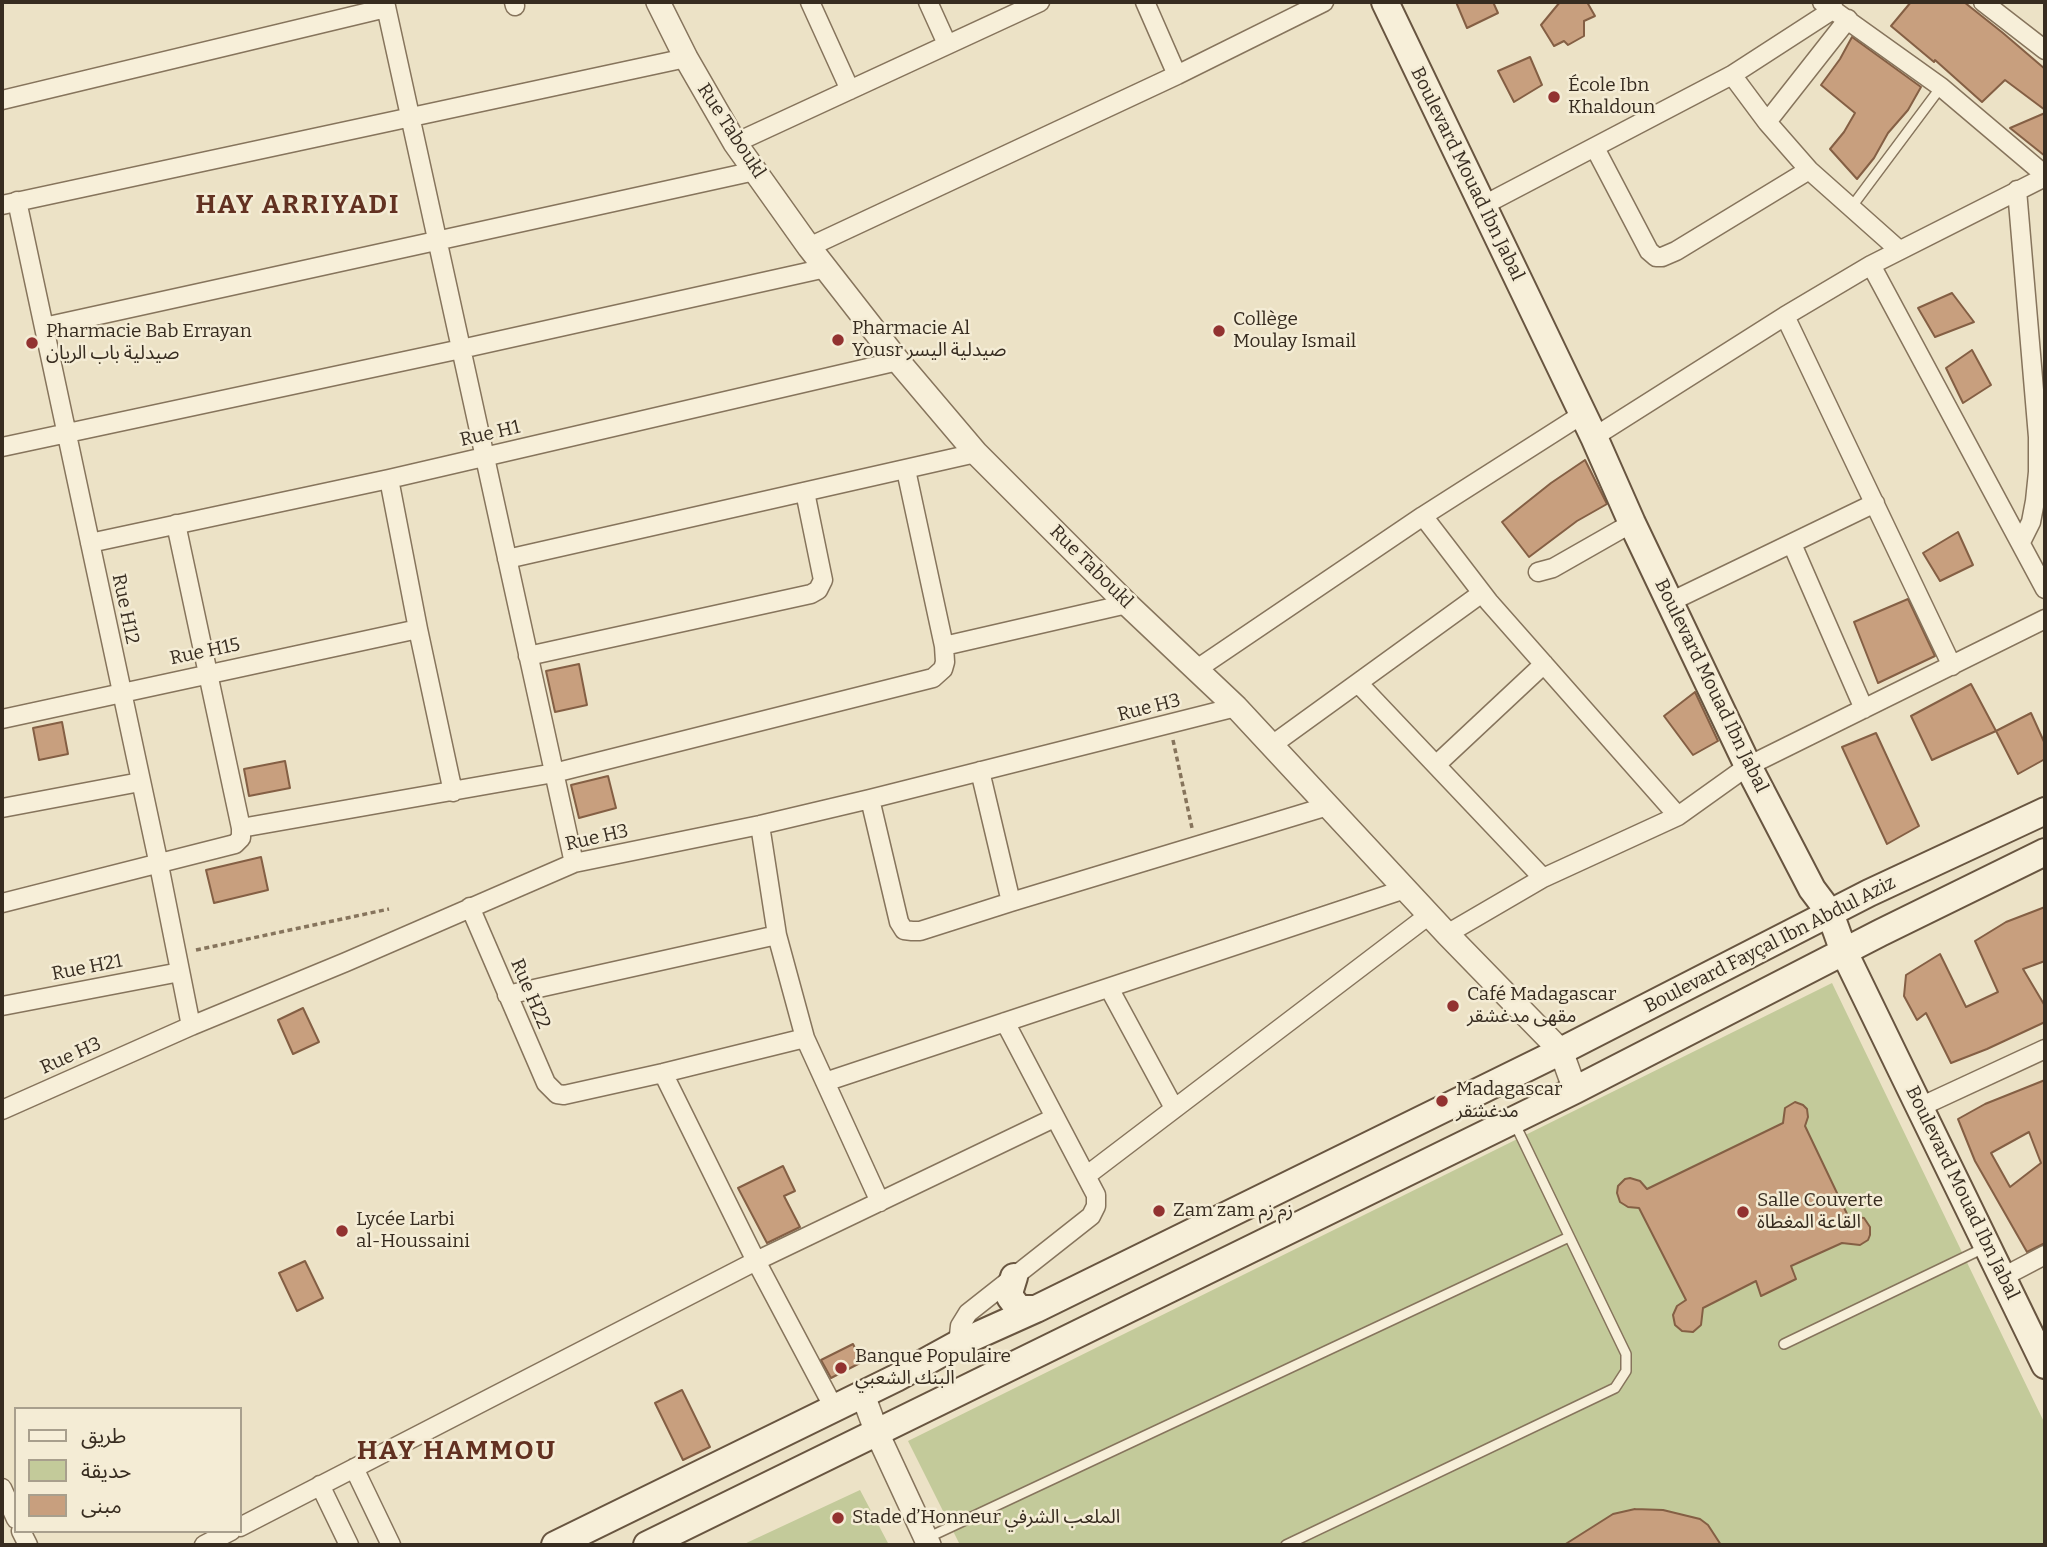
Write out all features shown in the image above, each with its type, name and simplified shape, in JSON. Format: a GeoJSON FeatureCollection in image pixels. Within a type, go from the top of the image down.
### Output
{"type":"FeatureCollection","features":[{"type":"Feature","properties":{"kind":"main road","name":"Boulevard Mouad Ibn Jabal"},"geometry":{"type":"LineString","coordinates":[[1385,2],[1589,426],[1632,523],[1748,766],[1812,889],[1830,914],[1844,952],[2045,1365]]}},
{"type":"Feature","properties":{"kind":"main road","name":"Boulevard Fayçal Ibn Abdul Aziz"},"geometry":{"type":"LineString","coordinates":[[555,1545],[863,1395],[958,1344],[1036,1309],[1561,1051],[1830,914],[2045,811]]}},
{"type":"Feature","properties":{"kind":"main road","name":"Boulevard Fayçal Ibn Abdul Aziz"},"geometry":{"type":"LineString","coordinates":[[647,1545],[1575,1090],[2045,852]]}},
{"type":"Feature","properties":{"kind":"main road"},"geometry":{"type":"LineString","coordinates":[[1014,1277],[1010,1297],[1020,1309],[1036,1309]]}},
{"type":"Feature","properties":{"kind":"street","name":"Rue Taboukl"},"geometry":{"type":"LineString","coordinates":[[658,2],[685,58],[735,143],[809,247],[976,453],[1127,604],[1236,707],[1429,915],[1561,1051],[1575,1090]]}},
{"type":"Feature","properties":{"kind":"street"},"geometry":{"type":"LineString","coordinates":[[810,2],[850,90]]}},
{"type":"Feature","properties":{"kind":"street"},"geometry":{"type":"LineString","coordinates":[[928,2],[947,44]]}},
{"type":"Feature","properties":{"kind":"street"},"geometry":{"type":"LineString","coordinates":[[735,143],[947,44],[1019,6],[1040,2]]}},
{"type":"Feature","properties":{"kind":"street"},"geometry":{"type":"LineString","coordinates":[[1145,2],[1177,75]]}},
{"type":"Feature","properties":{"kind":"street"},"geometry":{"type":"LineString","coordinates":[[809,247],[1177,75],[1324,2]]}},
{"type":"Feature","properties":{"kind":"street"},"geometry":{"type":"LineString","coordinates":[[1983,2],[2043,43]]}},
{"type":"Feature","properties":{"kind":"street"},"geometry":{"type":"LineString","coordinates":[[2,100],[386,5],[574,863]]}},
{"type":"Feature","properties":{"kind":"street"},"geometry":{"type":"LineString","coordinates":[[1482,206],[1732,75],[1835,10]]}},
{"type":"Feature","properties":{"kind":"street"},"geometry":{"type":"LineString","coordinates":[[1196,669],[1423,516],[1589,426],[1871,265],[2045,176],[1941,87],[1835,10]]}},
{"type":"Feature","properties":{"kind":"street"},"geometry":{"type":"LineString","coordinates":[[1767,122],[1835,10]]}},
{"type":"Feature","properties":{"kind":"street"},"geometry":{"type":"LineString","coordinates":[[10,203],[685,58]]}},
{"type":"Feature","properties":{"kind":"street"},"geometry":{"type":"LineString","coordinates":[[1732,75],[1767,122],[1809,170],[1899,250]]}},
{"type":"Feature","properties":{"kind":"street"},"geometry":{"type":"LineString","coordinates":[[1595,148],[1649,251],[1656,257],[1676,251],[1809,170]]}},
{"type":"Feature","properties":{"kind":"street"},"geometry":{"type":"LineString","coordinates":[[44,327],[755,171]]}},
{"type":"Feature","properties":{"kind":"street"},"geometry":{"type":"LineString","coordinates":[[2017,190],[2038,437],[2038,472],[2031,523],[2021,542]]}},
{"type":"Feature","properties":{"kind":"street","name":"Rue H12"},"geometry":{"type":"LineString","coordinates":[[10,203],[44,327],[191,1026]]}},
{"type":"Feature","properties":{"kind":"street"},"geometry":{"type":"LineString","coordinates":[[1871,265],[2045,589]]}},
{"type":"Feature","properties":{"kind":"street"},"geometry":{"type":"LineString","coordinates":[[2,447],[826,268]]}},
{"type":"Feature","properties":{"kind":"street"},"geometry":{"type":"LineString","coordinates":[[1785,316],[1952,666]]}},
{"type":"Feature","properties":{"kind":"street","name":"Rue H1"},"geometry":{"type":"LineString","coordinates":[[90,543],[389,479],[898,360]]}},
{"type":"Feature","properties":{"kind":"street"},"geometry":{"type":"LineString","coordinates":[[507,559],[976,453]]}},
{"type":"Feature","properties":{"kind":"street"},"geometry":{"type":"LineString","coordinates":[[241,828],[554,773],[933,678],[943,669],[944,646],[906,470]]}},
{"type":"Feature","properties":{"kind":"street"},"geometry":{"type":"LineString","coordinates":[[389,479],[453,792]]}},
{"type":"Feature","properties":{"kind":"street"},"geometry":{"type":"LineString","coordinates":[[528,656],[811,594],[818,590],[822,580],[805,492]]}},
{"type":"Feature","properties":{"kind":"street"},"geometry":{"type":"LineString","coordinates":[[1670,603],[1875,503]]}},
{"type":"Feature","properties":{"kind":"street"},"geometry":{"type":"LineString","coordinates":[[1423,516],[1482,593],[1678,816]]}},
{"type":"Feature","properties":{"kind":"street"},"geometry":{"type":"LineString","coordinates":[[1538,572],[1553,568],[1632,523]]}},
{"type":"Feature","properties":{"kind":"street"},"geometry":{"type":"LineString","coordinates":[[2,903],[235,845],[241,838],[176,524]]}},
{"type":"Feature","properties":{"kind":"street"},"geometry":{"type":"LineString","coordinates":[[1792,544],[1864,709]]}},
{"type":"Feature","properties":{"kind":"street"},"geometry":{"type":"LineString","coordinates":[[1272,745],[1482,593]]}},
{"type":"Feature","properties":{"kind":"street"},"geometry":{"type":"LineString","coordinates":[[944,646],[1127,604]]}},
{"type":"Feature","properties":{"kind":"street"},"geometry":{"type":"LineString","coordinates":[[1447,934],[1543,878],[1678,816],[1748,766],[2045,618]]}},
{"type":"Feature","properties":{"kind":"street","name":"Rue H15"},"geometry":{"type":"LineString","coordinates":[[2,719],[418,629]]}},
{"type":"Feature","properties":{"kind":"street"},"geometry":{"type":"LineString","coordinates":[[1436,765],[1544,664]]}},
{"type":"Feature","properties":{"kind":"street"},"geometry":{"type":"LineString","coordinates":[[1358,683],[1543,878]]}},
{"type":"Feature","properties":{"kind":"street","name":"Rue H3"},"geometry":{"type":"LineString","coordinates":[[2,1110],[191,1026],[574,863],[760,825],[1236,707]]}},
{"type":"Feature","properties":{"kind":"street"},"geometry":{"type":"LineString","coordinates":[[980,771],[1011,902]]}},
{"type":"Feature","properties":{"kind":"street"},"geometry":{"type":"LineString","coordinates":[[2,808],[140,782]]}},
{"type":"Feature","properties":{"kind":"street"},"geometry":{"type":"LineString","coordinates":[[870,799],[899,922],[904,930],[920,932],[1328,806]]}},
{"type":"Feature","properties":{"kind":"street"},"geometry":{"type":"LineString","coordinates":[[760,825],[777,935],[805,1038],[880,1202]]}},
{"type":"Feature","properties":{"kind":"street"},"geometry":{"type":"LineString","coordinates":[[825,1082],[1405,889]]}},
{"type":"Feature","properties":{"kind":"street","name":"Rue H22"},"geometry":{"type":"LineString","coordinates":[[470,907],[546,1083],[557,1094],[564,1096],[663,1073]]}},
{"type":"Feature","properties":{"kind":"street"},"geometry":{"type":"LineString","coordinates":[[1086,1176],[1429,915]]}},
{"type":"Feature","properties":{"kind":"street"},"geometry":{"type":"LineString","coordinates":[[507,995],[777,935]]}},
{"type":"Feature","properties":{"kind":"street","name":"Rue H21"},"geometry":{"type":"LineString","coordinates":[[2,1006],[178,963]]}},
{"type":"Feature","properties":{"kind":"street"},"geometry":{"type":"LineString","coordinates":[[1109,988],[1174,1108]]}},
{"type":"Feature","properties":{"kind":"street"},"geometry":{"type":"LineString","coordinates":[[958,1344],[960,1326],[968,1313],[1091,1216],[1096,1206],[1096,1195],[1005,1023]]}},
{"type":"Feature","properties":{"kind":"street"},"geometry":{"type":"LineString","coordinates":[[805,1038],[663,1073],[756,1261],[835,1408]]}},
{"type":"Feature","properties":{"kind":"street"},"geometry":{"type":"LineString","coordinates":[[1920,1107],[2045,1048]]}},
{"type":"Feature","properties":{"kind":"street"},"geometry":{"type":"LineString","coordinates":[[242,1526],[756,1261],[1054,1118]]}},
{"type":"Feature","properties":{"kind":"street"},"geometry":{"type":"LineString","coordinates":[[2003,1277],[2045,1255]]}},
{"type":"Feature","properties":{"kind":"street"},"geometry":{"type":"LineString","coordinates":[[863,1395],[877,1433],[927,1542]]}},
{"type":"Feature","properties":{"kind":"street"},"geometry":{"type":"LineString","coordinates":[[354,1468],[391,1545]]}},
{"type":"Feature","properties":{"kind":"street"},"geometry":{"type":"LineString","coordinates":[[320,1485],[349,1545]]}},
{"type":"Feature","properties":{"kind":"street"},"geometry":{"type":"LineString","coordinates":[[2,1488],[14,1515]]}},
{"type":"Feature","properties":{"kind":"street"},"geometry":{"type":"LineString","coordinates":[[204,1545],[227,1533]]}},
{"type":"Feature","properties":{"kind":"lane"},"geometry":{"type":"LineString","coordinates":[[1850,209],[1941,87]]}},
{"type":"Feature","properties":{"kind":"lane"},"geometry":{"type":"LineString","coordinates":[[1286,1545],[1615,1388],[1626,1371],[1626,1354],[1513,1120]]}},
{"type":"Feature","properties":{"kind":"lane"},"geometry":{"type":"LineString","coordinates":[[927,1542],[1569,1237]]}},
{"type":"Feature","properties":{"kind":"lane"},"geometry":{"type":"LineString","coordinates":[[1784,1344],[1988,1246]]}},
{"type":"Feature","properties":{"kind":"path"},"geometry":{"type":"LineString","coordinates":[[1169,724],[1196,846]]}},
{"type":"Feature","properties":{"kind":"path"},"geometry":{"type":"LineString","coordinates":[[178,963],[389,909]]}},
{"type":"Feature","properties":{"kind":"green space"},"geometry":{"type":"Polygon","coordinates":[[[1832,983],[2045,1424],[2045,1545],[960,1545],[908,1441],[1832,983]]]}},
{"type":"Feature","properties":{"kind":"green space","name":"Stade d’Honneur الملعب الشرفي"},"geometry":{"type":"Polygon","coordinates":[[[860,1490],[889,1545],[742,1545],[860,1490]]]}},
{"type":"Feature","properties":{"kind":"building"},"geometry":{"type":"Polygon","coordinates":[[[1456,2],[1493,2],[1498,13],[1467,28],[1456,2]]]}},
{"type":"Feature","properties":{"kind":"building"},"geometry":{"type":"Polygon","coordinates":[[[1560,2],[1587,2],[1595,16],[1584,21],[1584,36],[1568,45],[1564,41],[1554,46],[1541,25],[1560,2]]]}},
{"type":"Feature","properties":{"kind":"building"},"geometry":{"type":"Polygon","coordinates":[[[1911,2],[1964,2],[2003,33],[2045,69],[2045,110],[2005,80],[1982,102],[1935,60],[1934,62],[1891,26],[1911,2]]]}},
{"type":"Feature","properties":{"kind":"building"},"geometry":{"type":"Polygon","coordinates":[[[1852,37],[1921,87],[1908,110],[1888,133],[1874,158],[1857,179],[1830,149],[1855,113],[1821,85],[1852,37]]]}},
{"type":"Feature","properties":{"kind":"building"},"geometry":{"type":"Polygon","coordinates":[[[1530,57],[1542,85],[1514,102],[1498,71],[1530,57]]]}},
{"type":"Feature","properties":{"kind":"building"},"geometry":{"type":"Polygon","coordinates":[[[2045,113],[2045,156],[2010,128],[2045,113]]]}},
{"type":"Feature","properties":{"kind":"building"},"geometry":{"type":"Polygon","coordinates":[[[1952,293],[1974,322],[1935,337],[1918,308],[1952,293]]]}},
{"type":"Feature","properties":{"kind":"building"},"geometry":{"type":"Polygon","coordinates":[[[1972,350],[1991,385],[1963,403],[1946,368],[1972,350]]]}},
{"type":"Feature","properties":{"kind":"building"},"geometry":{"type":"Polygon","coordinates":[[[1585,460],[1607,504],[1577,521],[1529,557],[1502,522],[1585,460]]]}},
{"type":"Feature","properties":{"kind":"building"},"geometry":{"type":"Polygon","coordinates":[[[1958,532],[1973,565],[1940,581],[1923,553],[1958,532]]]}},
{"type":"Feature","properties":{"kind":"building"},"geometry":{"type":"Polygon","coordinates":[[[1908,599],[1935,656],[1878,683],[1854,622],[1908,599]]]}},
{"type":"Feature","properties":{"kind":"building"},"geometry":{"type":"Polygon","coordinates":[[[579,664],[587,705],[555,712],[546,671],[579,664]]]}},
{"type":"Feature","properties":{"kind":"building"},"geometry":{"type":"Polygon","coordinates":[[[1971,684],[1996,731],[1932,760],[1911,716],[1971,684]]]}},
{"type":"Feature","properties":{"kind":"building"},"geometry":{"type":"Polygon","coordinates":[[[1695,692],[1718,741],[1693,755],[1664,716],[1695,692]]]}},
{"type":"Feature","properties":{"kind":"building"},"geometry":{"type":"Polygon","coordinates":[[[2031,713],[2045,744],[2045,759],[2018,774],[1996,731],[2031,713]]]}},
{"type":"Feature","properties":{"kind":"building"},"geometry":{"type":"Polygon","coordinates":[[[62,722],[68,754],[39,760],[33,728],[62,722]]]}},
{"type":"Feature","properties":{"kind":"building"},"geometry":{"type":"Polygon","coordinates":[[[1876,733],[1919,826],[1887,844],[1842,747],[1876,733]]]}},
{"type":"Feature","properties":{"kind":"building"},"geometry":{"type":"Polygon","coordinates":[[[285,761],[290,788],[249,796],[244,769],[285,761]]]}},
{"type":"Feature","properties":{"kind":"building"},"geometry":{"type":"Polygon","coordinates":[[[608,776],[616,808],[579,818],[571,785],[608,776]]]}},
{"type":"Feature","properties":{"kind":"building"},"geometry":{"type":"Polygon","coordinates":[[[261,857],[268,890],[214,903],[206,870],[261,857]]]}},
{"type":"Feature","properties":{"kind":"building"},"geometry":{"type":"Polygon","coordinates":[[[2045,907],[2045,961],[2023,969],[2045,1006],[2045,1022],[1951,1063],[1926,1013],[1917,1020],[1904,996],[1906,975],[1940,954],[1966,1007],[1998,992],[1975,941],[2006,922],[2045,907]]]}},
{"type":"Feature","properties":{"kind":"building"},"geometry":{"type":"Polygon","coordinates":[[[303,1008],[319,1042],[293,1054],[278,1020],[303,1008]]]}},
{"type":"Feature","properties":{"kind":"building"},"geometry":{"type":"Polygon","coordinates":[[[2045,1080],[2045,1243],[2027,1252],[1975,1161],[1958,1119],[1985,1104],[2045,1080]],[[2029,1132],[1991,1153],[2010,1187],[2041,1163],[2029,1132]]]}},
{"type":"Feature","properties":{"kind":"building","name":"Salle Couverte القاعة المغطاة"},"geometry":{"type":"Polygon","coordinates":[[[1795,1102],[1807,1109],[1805,1126],[1848,1216],[1864,1218],[1870,1227],[1868,1240],[1860,1245],[1842,1243],[1791,1266],[1796,1279],[1761,1296],[1756,1281],[1703,1308],[1701,1325],[1693,1332],[1682,1331],[1675,1325],[1673,1315],[1677,1306],[1686,1300],[1639,1208],[1628,1207],[1620,1202],[1618,1186],[1630,1178],[1640,1181],[1647,1189],[1783,1123],[1785,1108],[1795,1102]]]}},
{"type":"Feature","properties":{"kind":"building"},"geometry":{"type":"Polygon","coordinates":[[[783,1166],[795,1191],[784,1196],[800,1227],[767,1243],[738,1188],[783,1166]]]}},
{"type":"Feature","properties":{"kind":"building"},"geometry":{"type":"Polygon","coordinates":[[[305,1261],[323,1298],[297,1311],[279,1273],[305,1261]]]}},
{"type":"Feature","properties":{"kind":"building"},"geometry":{"type":"Polygon","coordinates":[[[853,1344],[862,1362],[831,1378],[821,1360],[853,1344]]]}},
{"type":"Feature","properties":{"kind":"building"},"geometry":{"type":"Polygon","coordinates":[[[682,1390],[710,1447],[683,1460],[655,1403],[682,1390]]]}},
{"type":"Feature","properties":{"kind":"building"},"geometry":{"type":"Polygon","coordinates":[[[1635,1509],[1663,1510],[1700,1519],[1708,1525],[1721,1545],[1564,1545],[1613,1514],[1635,1509]]]}},
{"type":"Feature","properties":{"kind":"place","name":"École Ibn Khaldoun"},"geometry":{"type":"Point","coordinates":[1554,97]}},
{"type":"Feature","properties":{"kind":"place","name":"Collège Moulay Ismail"},"geometry":{"type":"Point","coordinates":[1219,331]}},
{"type":"Feature","properties":{"kind":"place","name":"Pharmacie Al Yousr صيدلية اليسر"},"geometry":{"type":"Point","coordinates":[838,340]}},
{"type":"Feature","properties":{"kind":"place","name":"Pharmacie Bab Errayan صيدلية باب الريان"},"geometry":{"type":"Point","coordinates":[32,343]}},
{"type":"Feature","properties":{"kind":"place","name":"Café Madagascar مقهى مدغشقر"},"geometry":{"type":"Point","coordinates":[1453,1006]}},
{"type":"Feature","properties":{"kind":"place","name":"Madagascar مدغشقر"},"geometry":{"type":"Point","coordinates":[1442,1101]}},
{"type":"Feature","properties":{"kind":"place","name":"Zam zam زم زم"},"geometry":{"type":"Point","coordinates":[1159,1211]}},
{"type":"Feature","properties":{"kind":"place","name":"Salle Couverte القاعة المغطاة"},"geometry":{"type":"Point","coordinates":[1743,1212]}},
{"type":"Feature","properties":{"kind":"place","name":"Lycée Larbi al-Houssaini"},"geometry":{"type":"Point","coordinates":[342,1231]}},
{"type":"Feature","properties":{"kind":"place","name":"Banque Populaire البنك الشعبي"},"geometry":{"type":"Point","coordinates":[841,1368]}},
{"type":"Feature","properties":{"kind":"place","name":"Stade d’Honneur الملعب الشرفي"},"geometry":{"type":"Point","coordinates":[838,1518]}},
{"type":"Feature","properties":{"kind":"district","name":"HAY ARRIYADI"},"geometry":{"type":"Point","coordinates":[298,206]}},
{"type":"Feature","properties":{"kind":"district","name":"HAY HAMMOU"},"geometry":{"type":"Point","coordinates":[457,1452]}}]}
